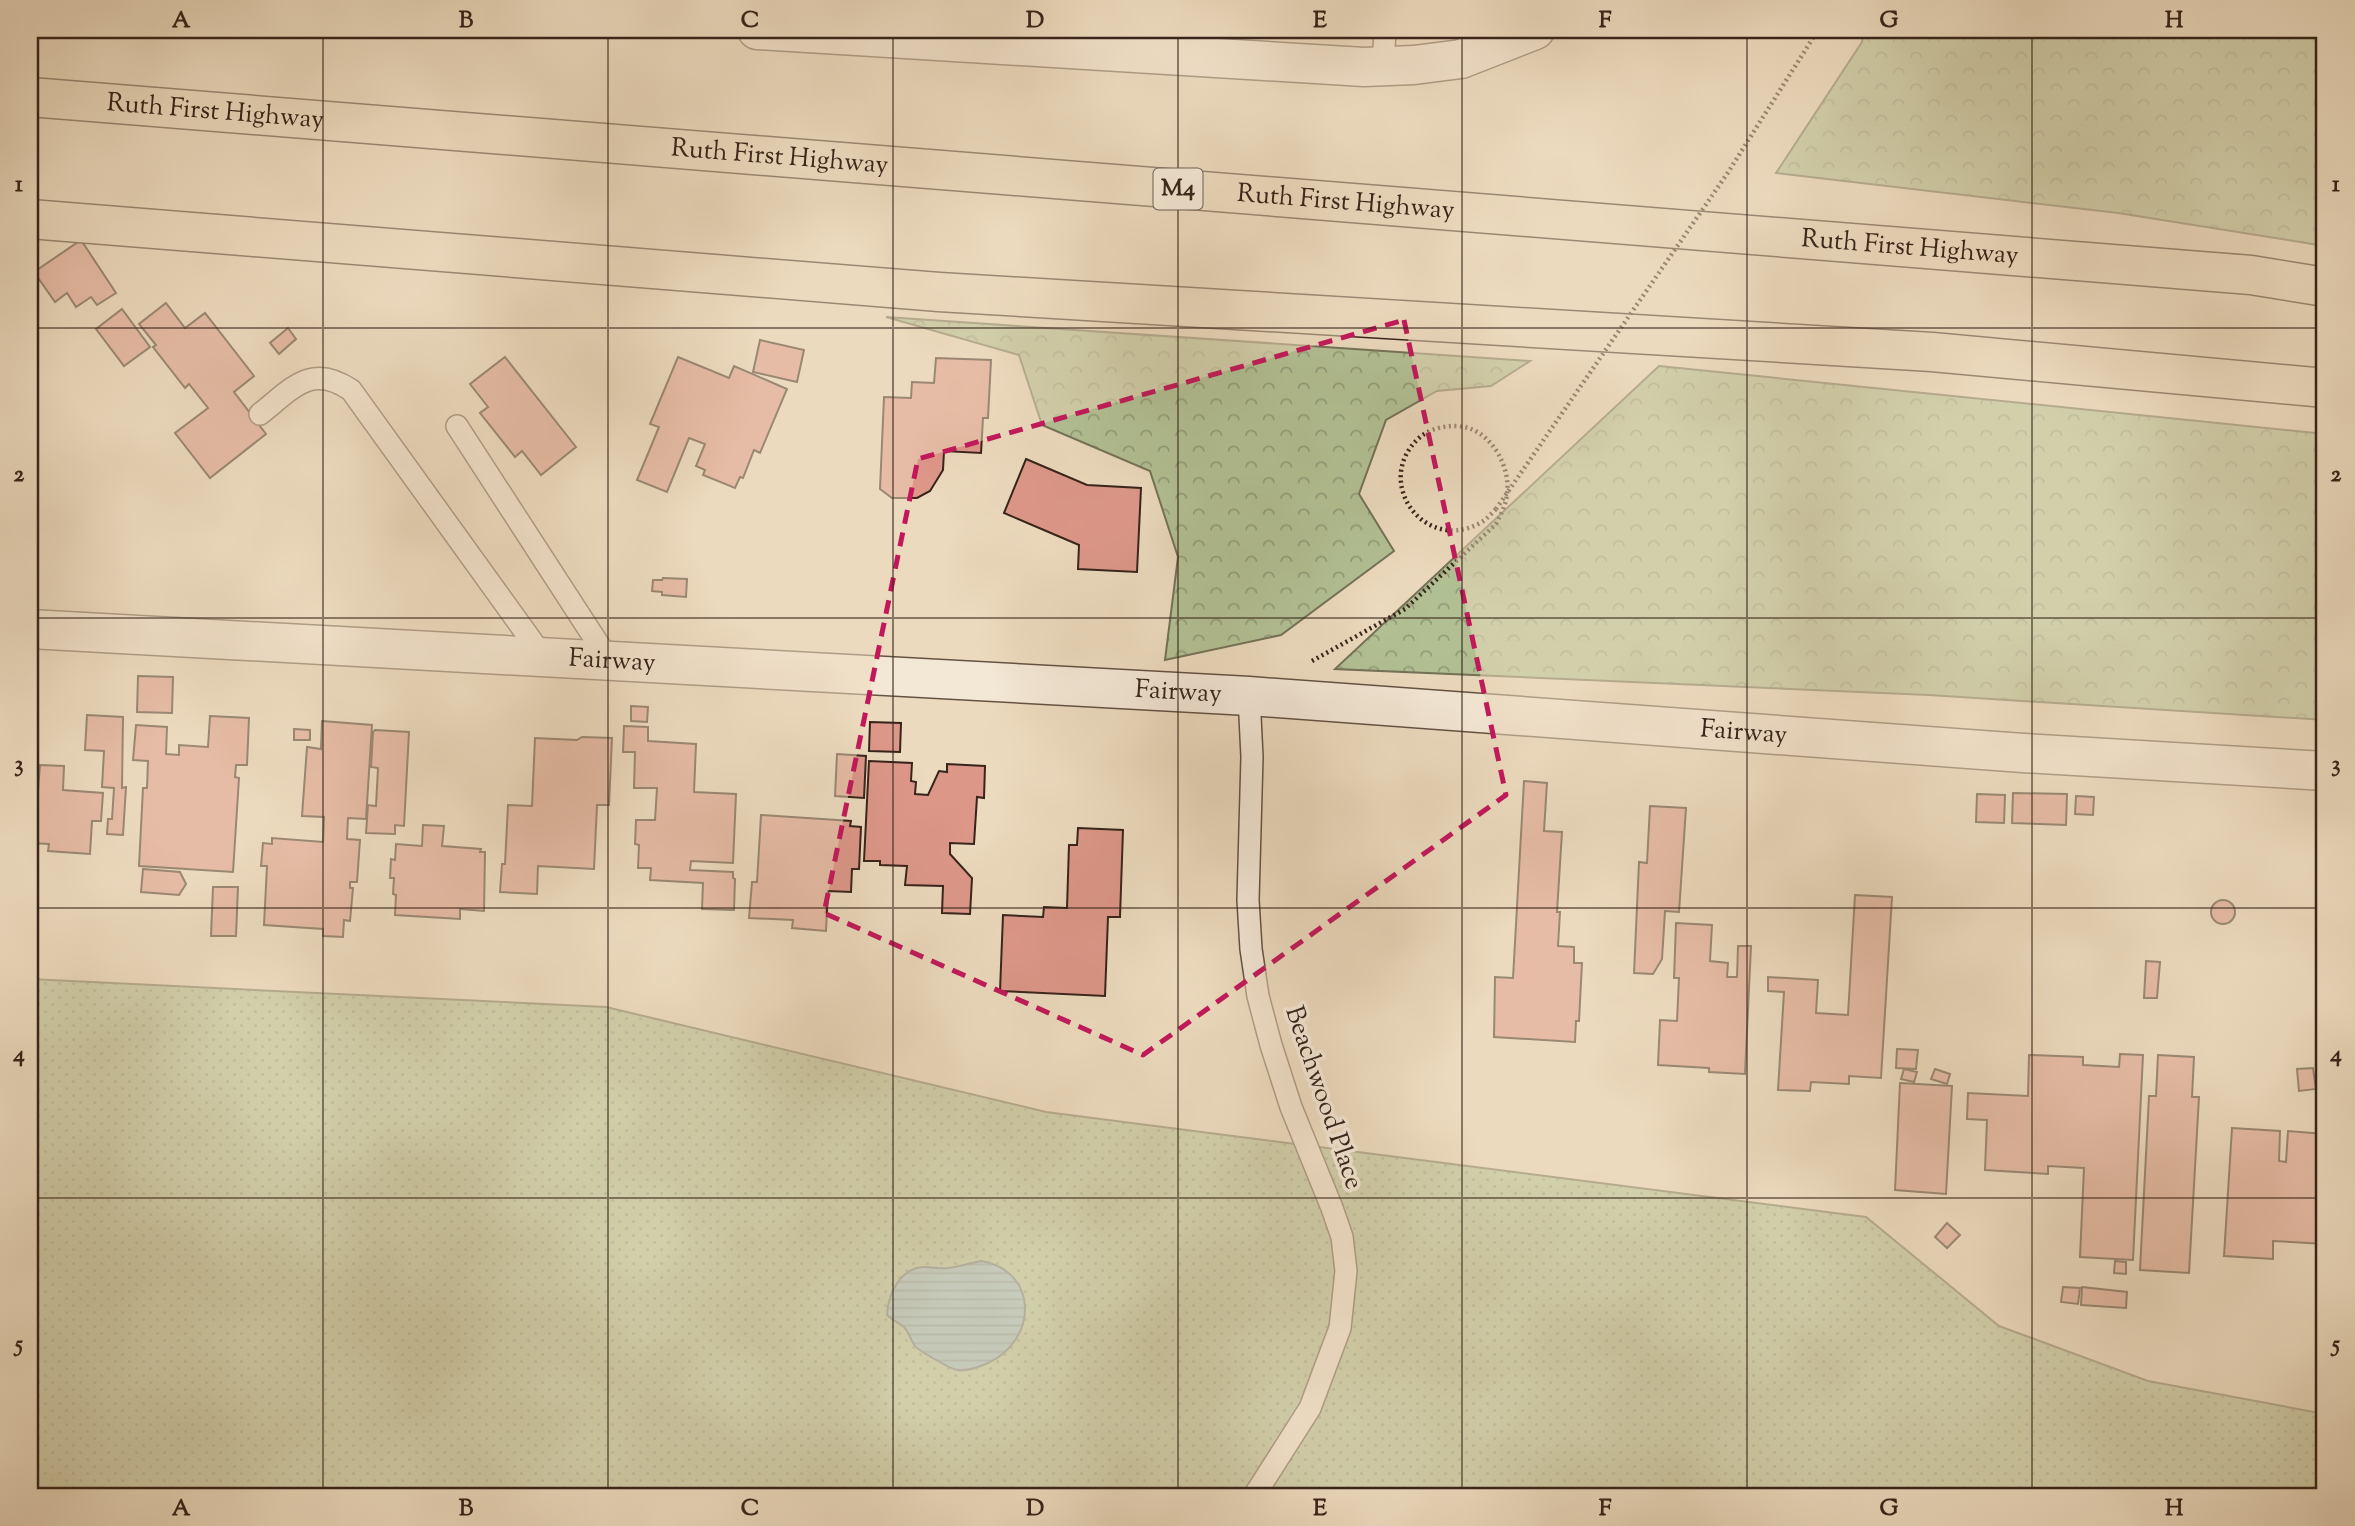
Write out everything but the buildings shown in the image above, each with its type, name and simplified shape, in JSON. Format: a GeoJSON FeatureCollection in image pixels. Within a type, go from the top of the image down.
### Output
{"type":"FeatureCollection","features":[{"type":"Feature","properties":{"kind":"highway","name":"Ruth First Highway"},"geometry":{"type":"LineString","coordinates":[[30,97],[2251,275],[2325,287]]}},
{"type":"Feature","properties":{"kind":"highway"},"geometry":{"type":"LineString","coordinates":[[30,219],[939,292],[1932,352],[2325,388]]}},
{"type":"Feature","properties":{"kind":"street"},"geometry":{"type":"LineString","coordinates":[[758,30],[1384,48],[1414,65],[1461,59],[1535,30]]}},
{"type":"Feature","properties":{"kind":"street","name":"Fairway"},"geometry":{"type":"LineString","coordinates":[[30,629],[1249,696],[2009,752],[2325,771]]}},
{"type":"Feature","properties":{"kind":"lane"},"geometry":{"type":"LineString","coordinates":[[260,414],[296,386],[315,377],[335,379],[351,390],[544,658]]}},
{"type":"Feature","properties":{"kind":"lane"},"geometry":{"type":"LineString","coordinates":[[457,426],[610,662]]}},
{"type":"Feature","properties":{"kind":"lane","name":"Beachwood Place"},"geometry":{"type":"LineString","coordinates":[[1249,696],[1252,757],[1248,900],[1258,996],[1270,1045],[1291,1107],[1339,1227],[1346,1271],[1340,1328],[1310,1408],[1254,1496]]}},
{"type":"Feature","properties":{"kind":"path"},"geometry":{"type":"LineString","coordinates":[[1309,663],[1405,609],[1496,524],[1504,508],[1507,492],[1507,477],[1503,462],[1483,435],[1465,427],[1443,426],[1425,433],[1411,446],[1402,464],[1400,482],[1405,500],[1427,525],[1444,530],[1463,529],[1481,523],[1496,509],[1727,174],[1818,30]]}},
{"type":"Feature","properties":{"kind":"highlighted area"},"geometry":{"type":"Polygon","coordinates":[[[1404,320],[1506,795],[1143,1055],[824,913],[918,459],[1404,320]]]}},
{"type":"Feature","properties":{"kind":"green space"},"geometry":{"type":"Polygon","coordinates":[[[1863,30],[2325,30],[2325,246],[2118,213],[1776,173],[1862,42],[1863,30]]]}},
{"type":"Feature","properties":{"kind":"green space"},"geometry":{"type":"Polygon","coordinates":[[[886,317],[1530,361],[1491,386],[1437,391],[1386,420],[1359,494],[1394,551],[1281,635],[1165,660],[1178,557],[1150,471],[1042,425],[1019,355],[886,317]]]}},
{"type":"Feature","properties":{"kind":"green space"},"geometry":{"type":"Polygon","coordinates":[[[1659,366],[2325,434],[2325,720],[1929,695],[1335,669],[1659,366]]]}},
{"type":"Feature","properties":{"kind":"green space"},"geometry":{"type":"Polygon","coordinates":[[[30,979],[606,1007],[1046,1112],[1866,1217],[1999,1326],[2148,1381],[2325,1414],[2325,1496],[30,1496],[30,979]]]}},
{"type":"Feature","properties":{"kind":"water"},"geometry":{"type":"Polygon","coordinates":[[[981,1261],[1000,1267],[1014,1278],[1022,1292],[1025,1307],[1023,1323],[1016,1339],[1004,1352],[981,1366],[957,1370],[935,1360],[915,1346],[904,1327],[887,1315],[888,1307],[897,1283],[909,1271],[981,1261]]]}}]}
